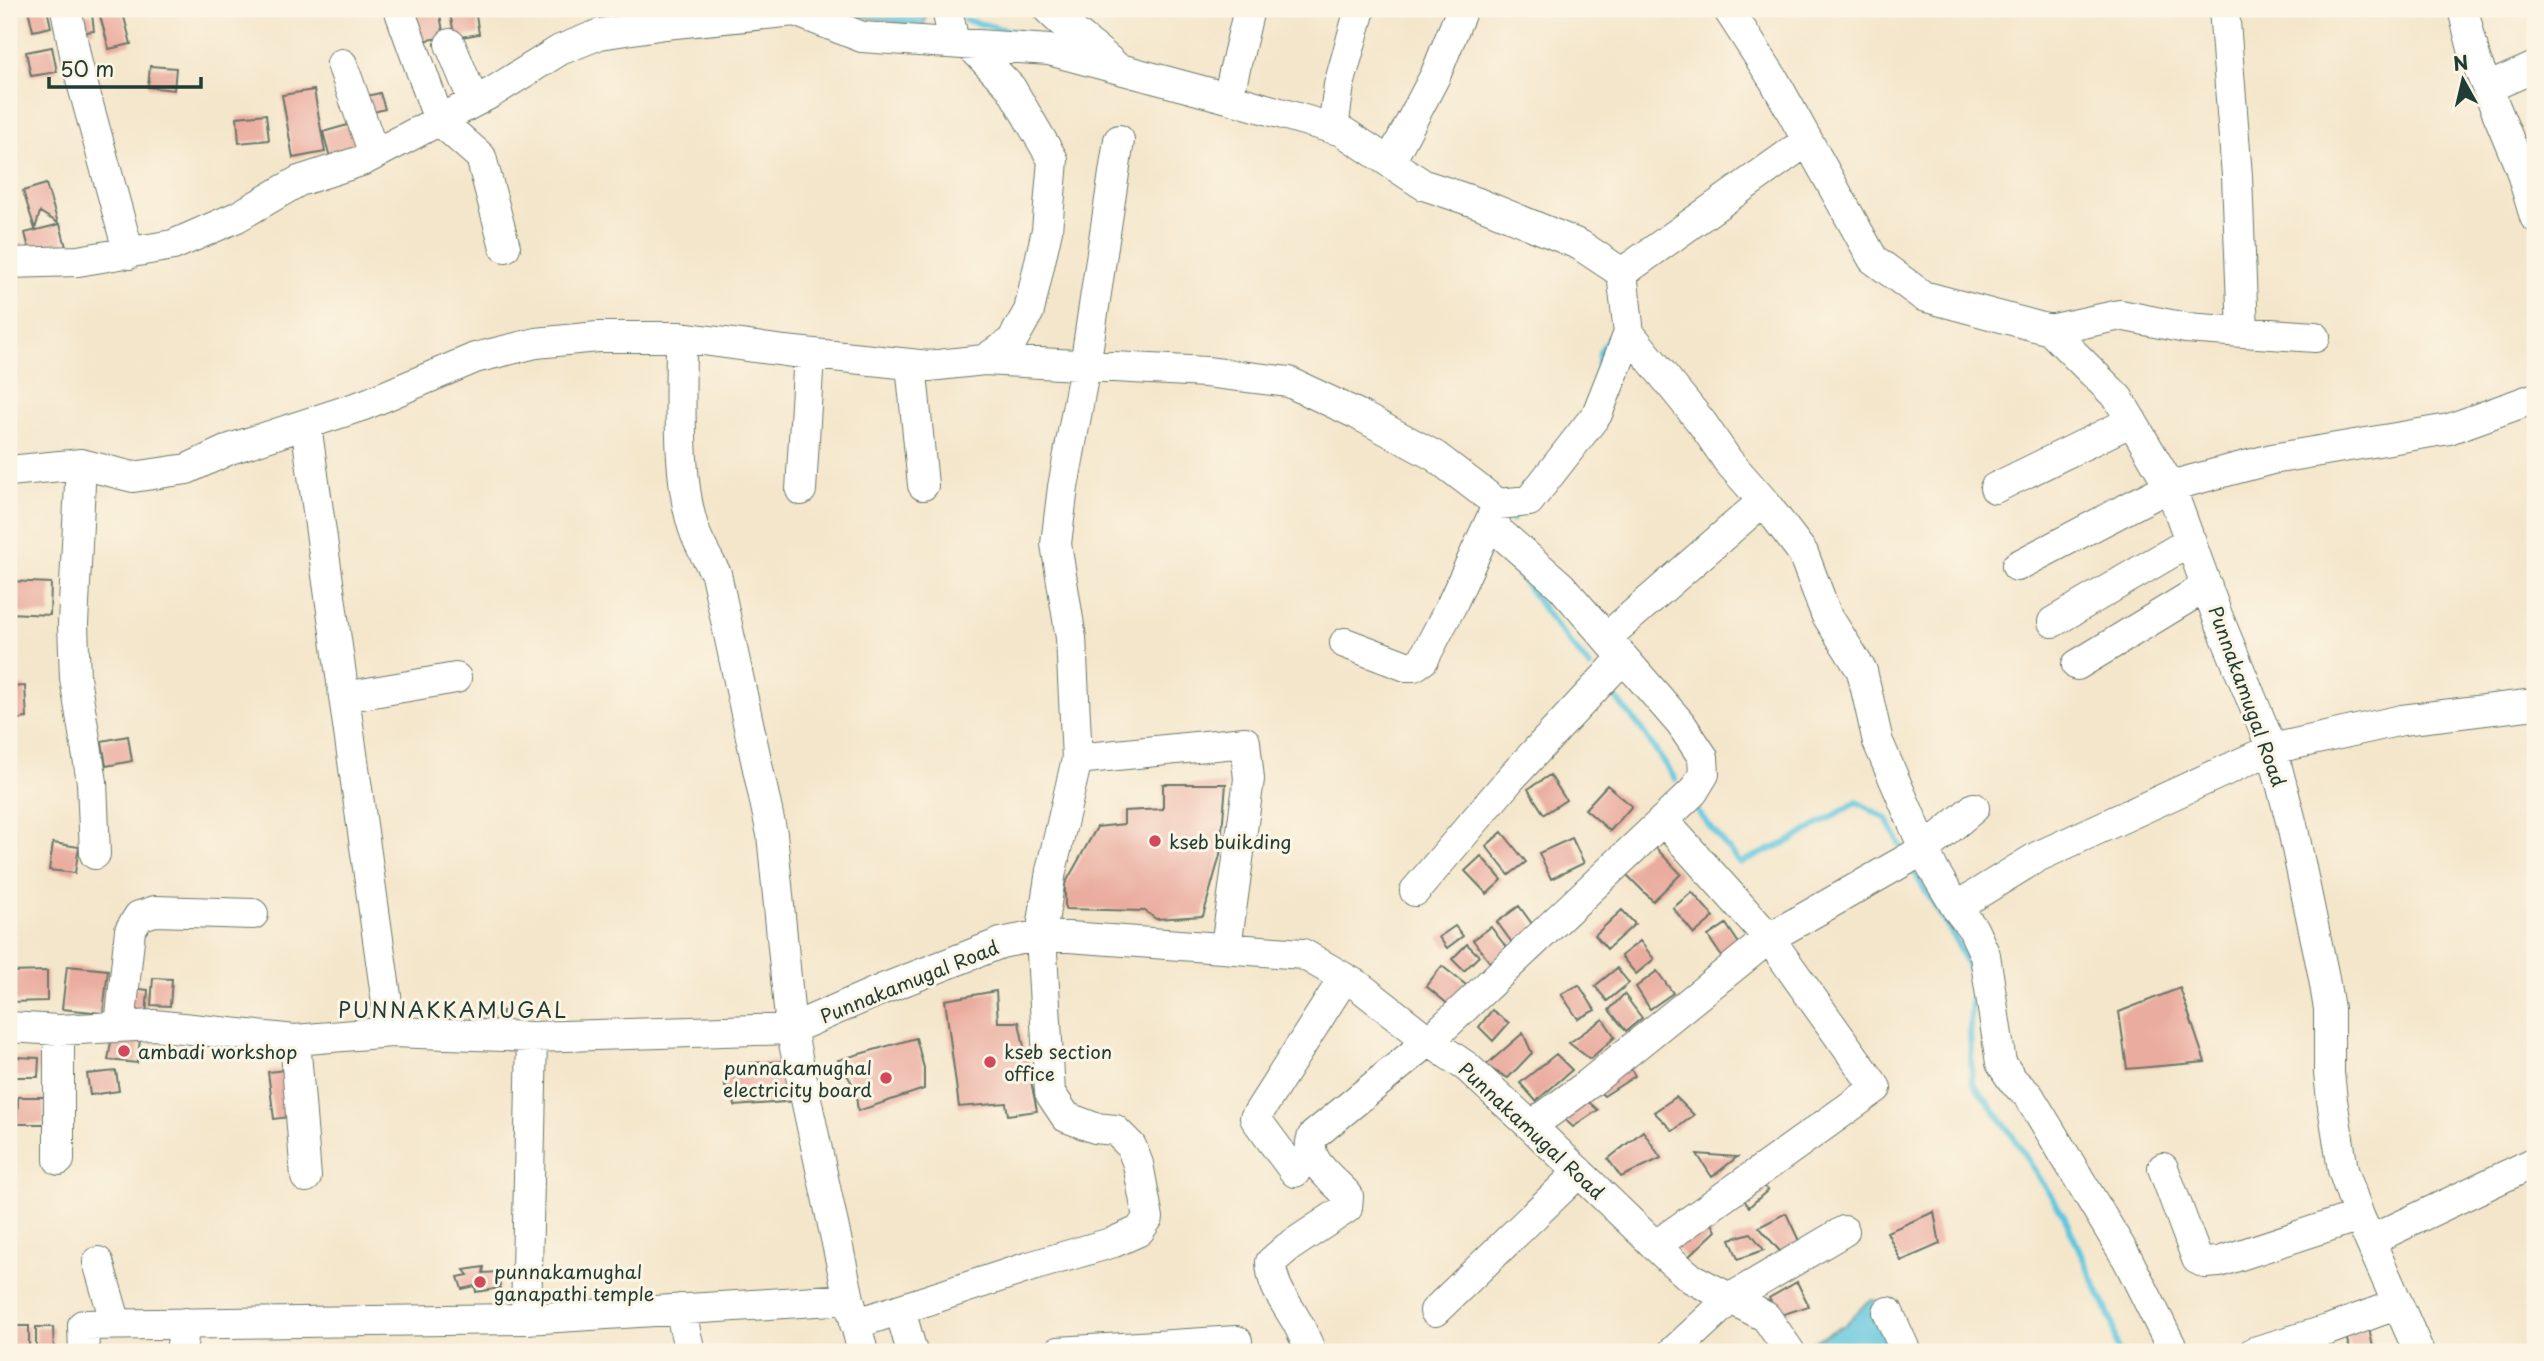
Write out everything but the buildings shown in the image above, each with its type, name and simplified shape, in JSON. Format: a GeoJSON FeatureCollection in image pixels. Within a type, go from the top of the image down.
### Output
{"type":"FeatureCollection","features":[{"type":"Feature","properties":{"kind":"street"},"geometry":{"type":"LineString","coordinates":[[66,9],[77,64],[129,254]]}},
{"type":"Feature","properties":{"kind":"street"},"geometry":{"type":"LineString","coordinates":[[399,9],[439,120],[481,157],[505,247]]}},
{"type":"Feature","properties":{"kind":"street"},"geometry":{"type":"LineString","coordinates":[[947,9],[963,45],[1011,88],[1053,160],[1046,230],[1029,312],[1012,341],[985,360]]}},
{"type":"Feature","properties":{"kind":"street"},"geometry":{"type":"LineString","coordinates":[[1048,9],[1120,70]]}},
{"type":"Feature","properties":{"kind":"street"},"geometry":{"type":"LineString","coordinates":[[1228,98],[1249,9]]}},
{"type":"Feature","properties":{"kind":"street"},"geometry":{"type":"LineString","coordinates":[[1333,128],[1339,85],[1360,9]]}},
{"type":"Feature","properties":{"kind":"street"},"geometry":{"type":"LineString","coordinates":[[1390,162],[1435,76],[1462,9]]}},
{"type":"Feature","properties":{"kind":"street"},"geometry":{"type":"LineString","coordinates":[[1728,9],[1774,80],[1872,259],[1923,296],[2050,330],[2120,315],[2186,328],[2315,337]]}},
{"type":"Feature","properties":{"kind":"street"},"geometry":{"type":"LineString","coordinates":[[2224,9],[2237,176],[2243,332]]}},
{"type":"Feature","properties":{"kind":"street"},"geometry":{"type":"LineString","coordinates":[[2463,9],[2476,61],[2487,88],[2528,165],[2535,217]]}},
{"type":"Feature","properties":{"kind":"street"},"geometry":{"type":"LineString","coordinates":[[9,263],[78,261],[173,245],[237,217],[299,181],[374,154],[474,102],[560,50],[600,34],[665,24],[795,11],[862,37],[1049,50],[1228,98],[1342,131],[1424,185],[1478,203],[1580,245],[1622,273],[1629,333],[1597,414],[1529,501],[1495,511],[1423,660],[1414,666],[1406,666],[1345,643]]}},
{"type":"Feature","properties":{"kind":"street"},"geometry":{"type":"LineString","coordinates":[[450,44],[474,102]]}},
{"type":"Feature","properties":{"kind":"street"},"geometry":{"type":"LineString","coordinates":[[342,64],[374,154]]}},
{"type":"Feature","properties":{"kind":"street"},"geometry":{"type":"LineString","coordinates":[[2487,88],[2535,67]]}},
{"type":"Feature","properties":{"kind":"street"},"geometry":{"type":"LineString","coordinates":[[84,1352],[83,1325],[116,1324],[183,1338],[680,1309],[855,1325],[1114,1242],[1139,1231],[1148,1218],[1138,1164],[1131,1146],[1115,1129],[1095,1128],[1066,1117],[1050,1093],[1041,935],[1051,870],[1077,759],[1071,638],[1056,544],[1119,140]]}},
{"type":"Feature","properties":{"kind":"street"},"geometry":{"type":"LineString","coordinates":[[1622,273],[1807,141]]}},
{"type":"Feature","properties":{"kind":"street","name":"Punnakamugal Road"},"geometry":{"type":"LineString","coordinates":[[2050,330],[2118,398],[2171,486],[2207,586],[2272,749],[2292,825],[2323,973],[2329,1009],[2329,1073],[2343,1170],[2419,1352]]}},
{"type":"Feature","properties":{"kind":"street"},"geometry":{"type":"LineString","coordinates":[[1629,333],[1803,554],[1826,614],[1862,671],[1878,742],[1933,869],[1973,929],[1985,955],[2001,1063],[2013,1081],[2029,1096],[2128,1260],[2174,1352]]}},
{"type":"Feature","properties":{"kind":"street"},"geometry":{"type":"LineString","coordinates":[[9,471],[81,464],[133,477],[187,469],[230,449],[364,405],[475,358],[536,343],[598,337],[681,337],[911,365],[929,366],[985,360],[1206,372],[1289,382],[1357,414],[1435,456],[1495,511],[1497,531],[1561,586],[1681,724],[1703,757],[1704,774],[1693,792],[1429,1041],[1313,1136],[1309,1144],[1311,1156],[1348,1196],[1347,1208],[1287,1248],[1271,1262],[1272,1277],[1278,1293],[1296,1319],[1311,1352]]}},
{"type":"Feature","properties":{"kind":"street"},"geometry":{"type":"LineString","coordinates":[[681,337],[684,473],[689,504],[696,534],[716,574],[772,834],[791,1029],[855,1325]]}},
{"type":"Feature","properties":{"kind":"street"},"geometry":{"type":"LineString","coordinates":[[801,490],[809,354]]}},
{"type":"Feature","properties":{"kind":"street"},"geometry":{"type":"LineString","coordinates":[[911,365],[923,485]]}},
{"type":"Feature","properties":{"kind":"street"},"geometry":{"type":"LineString","coordinates":[[2017,566],[2171,486],[2273,459],[2449,429],[2535,398]]}},
{"type":"Feature","properties":{"kind":"street"},"geometry":{"type":"LineString","coordinates":[[1995,488],[2132,421]]}},
{"type":"Feature","properties":{"kind":"street"},"geometry":{"type":"LineString","coordinates":[[306,425],[391,1032]]}},
{"type":"Feature","properties":{"kind":"street"},"geometry":{"type":"LineString","coordinates":[[81,464],[73,624],[74,665],[92,782],[95,854]]}},
{"type":"Feature","properties":{"kind":"street"},"geometry":{"type":"LineString","coordinates":[[1415,891],[1511,778],[1615,648],[1762,500]]}},
{"type":"Feature","properties":{"kind":"street"},"geometry":{"type":"LineString","coordinates":[[2053,622],[2191,541]]}},
{"type":"Feature","properties":{"kind":"street"},"geometry":{"type":"LineString","coordinates":[[2077,665],[2207,586]]}},
{"type":"Feature","properties":{"kind":"street"},"geometry":{"type":"LineString","coordinates":[[344,696],[456,678]]}},
{"type":"Feature","properties":{"kind":"street"},"geometry":{"type":"LineString","coordinates":[[1956,907],[2037,857],[2272,749],[2402,720],[2535,704]]}},
{"type":"Feature","properties":{"kind":"street"},"geometry":{"type":"LineString","coordinates":[[1077,759],[1245,742],[1249,779],[1226,947]]}},
{"type":"Feature","properties":{"kind":"street"},"geometry":{"type":"LineString","coordinates":[[1531,1126],[1587,1085],[1769,938],[1924,849],[1974,807]]}},
{"type":"Feature","properties":{"kind":"street"},"geometry":{"type":"LineString","coordinates":[[1655,1246],[1876,1088],[1769,938],[1663,820]]}},
{"type":"Feature","properties":{"kind":"street"},"geometry":{"type":"LineString","coordinates":[[120,1026],[130,930],[139,916],[155,911],[253,914]]}},
{"type":"Feature","properties":{"kind":"street","name":"Punnakamugal Road"},"geometry":{"type":"LineString","coordinates":[[9,1027],[59,1030],[153,1025],[295,1040],[391,1032],[532,1037],[791,1029],[883,989],[1001,943],[1041,935],[1303,954],[1344,978],[1467,1068],[1691,1278],[1766,1317],[1790,1352]]}},
{"type":"Feature","properties":{"kind":"street"},"geometry":{"type":"LineString","coordinates":[[1294,1172],[1255,1118],[1344,978]]}},
{"type":"Feature","properties":{"kind":"street"},"geometry":{"type":"LineString","coordinates":[[59,1030],[59,1160]]}},
{"type":"Feature","properties":{"kind":"street"},"geometry":{"type":"LineString","coordinates":[[526,1319],[532,1037]]}},
{"type":"Feature","properties":{"kind":"street"},"geometry":{"type":"LineString","coordinates":[[295,1040],[306,1177]]}},
{"type":"Feature","properties":{"kind":"street"},"geometry":{"type":"LineString","coordinates":[[2163,1168],[2197,1259],[2205,1263],[2365,1228],[2535,1162]]}},
{"type":"Feature","properties":{"kind":"street"},"geometry":{"type":"LineString","coordinates":[[1435,1311],[1578,1172]]}},
{"type":"Feature","properties":{"kind":"street"},"geometry":{"type":"LineString","coordinates":[[1673,1352],[1731,1298],[1844,1231]]}},
{"type":"Feature","properties":{"kind":"street"},"geometry":{"type":"LineString","coordinates":[[98,1262],[116,1324]]}},
{"type":"Feature","properties":{"kind":"street"},"geometry":{"type":"LineString","coordinates":[[2254,1352],[2328,1330],[2398,1304]]}},
{"type":"Feature","properties":{"kind":"street"},"geometry":{"type":"LineString","coordinates":[[680,1309],[690,1352]]}},
{"type":"Feature","properties":{"kind":"street"},"geometry":{"type":"LineString","coordinates":[[900,1310],[912,1352]]}},
{"type":"Feature","properties":{"kind":"street"},"geometry":{"type":"LineString","coordinates":[[1888,1312],[1906,1352]]}},
{"type":"Feature","properties":{"kind":"street"},"geometry":{"type":"LineString","coordinates":[[1058,1352],[1237,1341]]}},
{"type":"Feature","properties":{"kind":"water"},"geometry":{"type":"Polygon","coordinates":[[[816,9],[927,9],[924,27],[816,9]]]}},
{"type":"Feature","properties":{"kind":"water"},"geometry":{"type":"Polygon","coordinates":[[[1872,1300],[1881,1302],[1894,1344],[1875,1352],[1799,1352],[1797,1349],[1845,1325],[1872,1300]]]}},
{"type":"Feature","properties":{"kind":"waterway"},"geometry":{"type":"LineString","coordinates":[[917,9],[939,14]]}},
{"type":"Feature","properties":{"kind":"waterway"},"geometry":{"type":"LineString","coordinates":[[965,20],[1028,35]]}},
{"type":"Feature","properties":{"kind":"waterway"},"geometry":{"type":"LineString","coordinates":[[1597,378],[1600,352],[1614,327]]}},
{"type":"Feature","properties":{"kind":"waterway"},"geometry":{"type":"LineString","coordinates":[[1503,553],[1556,626],[1590,667]]}},
{"type":"Feature","properties":{"kind":"waterway"},"geometry":{"type":"LineString","coordinates":[[1615,697],[1640,727],[1675,779]]}},
{"type":"Feature","properties":{"kind":"waterway"},"geometry":{"type":"LineString","coordinates":[[1694,807],[1740,863],[1792,840],[1857,802],[1887,819],[1904,853]]}},
{"type":"Feature","properties":{"kind":"waterway"},"geometry":{"type":"LineString","coordinates":[[1910,866],[1956,940],[1973,979],[1970,1025],[1972,1082],[2008,1129],[2064,1216],[2112,1322],[2118,1352]]}},
{"type":"Feature","properties":{"kind":"place","name":"kseb buikding"},"geometry":{"type":"Point","coordinates":[1155,841]}},
{"type":"Feature","properties":{"kind":"place","name":"ambadi workshop"},"geometry":{"type":"Point","coordinates":[124,1051]}},
{"type":"Feature","properties":{"kind":"place","name":"kseb section office"},"geometry":{"type":"Point","coordinates":[990,1062]}},
{"type":"Feature","properties":{"kind":"place","name":"punnakamughal electricity board"},"geometry":{"type":"Point","coordinates":[886,1078]}},
{"type":"Feature","properties":{"kind":"place","name":"punnakamughal ganapathi temple"},"geometry":{"type":"Point","coordinates":[480,1282]}},
{"type":"Feature","properties":{"kind":"district","name":"PUNNAKKAMUGAL"},"geometry":{"type":"Point","coordinates":[453,1009]}}]}
